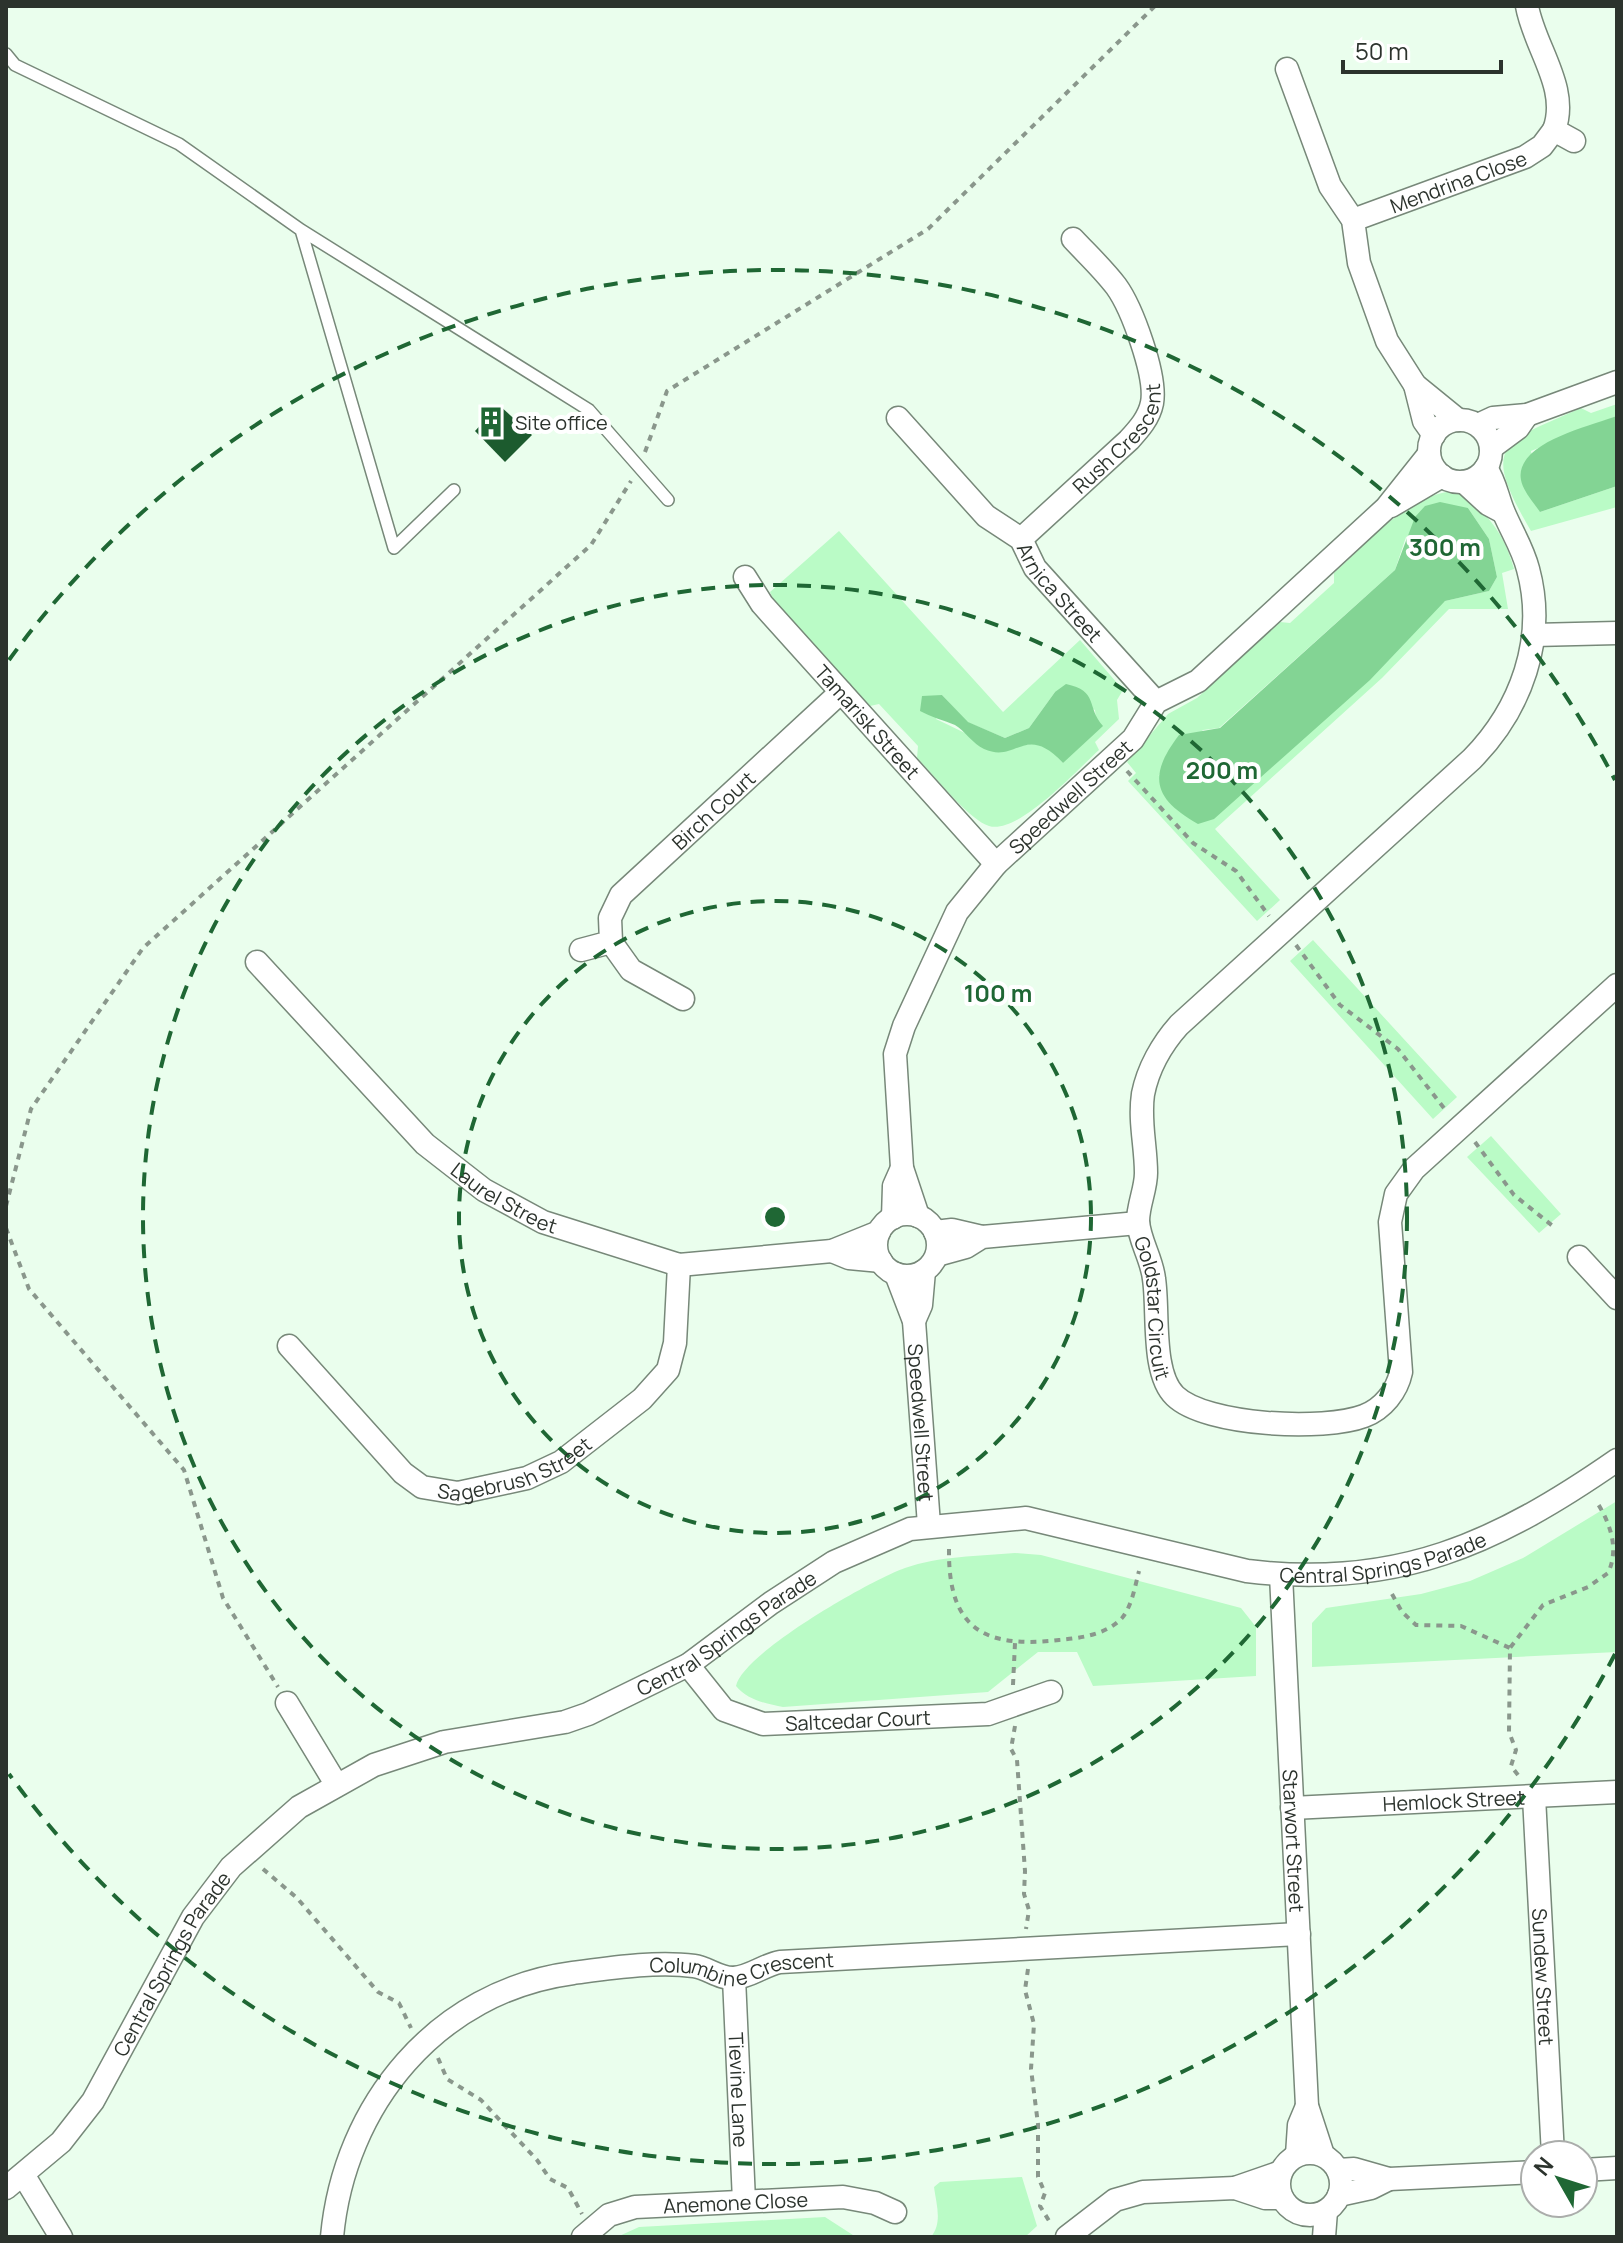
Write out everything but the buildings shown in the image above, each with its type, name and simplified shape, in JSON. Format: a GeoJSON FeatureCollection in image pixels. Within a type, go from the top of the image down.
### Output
{"type":"FeatureCollection","features":[{"type":"Feature","properties":{"kind":"street"},"geometry":{"type":"LineString","coordinates":[[1527,6],[1558,96],[1559,114],[1554,130],[1574,141]]}},
{"type":"Feature","properties":{"kind":"street"},"geometry":{"type":"LineString","coordinates":[[1287,69],[1330,186],[1353,220],[1359,263],[1387,341],[1415,385],[1442,476]]}},
{"type":"Feature","properties":{"kind":"street","name":"Mendrina Close"},"geometry":{"type":"LineString","coordinates":[[1353,220],[1525,157],[1542,146],[1554,130]]}},
{"type":"Feature","properties":{"kind":"street","name":"Rush Crescent"},"geometry":{"type":"LineString","coordinates":[[1021,539],[1129,440],[1141,426],[1152,404],[1152,377],[1128,307],[1117,287],[1073,239]]}},
{"type":"Feature","properties":{"kind":"street"},"geometry":{"type":"LineString","coordinates":[[1156,702],[1198,681],[1386,508],[1432,445],[1440,427],[1527,415],[1617,382]]}},
{"type":"Feature","properties":{"kind":"street"},"geometry":{"type":"LineString","coordinates":[[1415,385],[1490,439],[1489,458]]}},
{"type":"Feature","properties":{"kind":"street"},"geometry":{"type":"LineString","coordinates":[[1386,508],[1414,495],[1442,476],[1464,482],[1527,415]]}},
{"type":"Feature","properties":{"kind":"street","name":"Arnica Street"},"geometry":{"type":"LineString","coordinates":[[898,418],[986,516],[1021,539],[1035,568],[1156,702]]}},
{"type":"Feature","properties":{"kind":"street","name":"Goldstar Circuit"},"geometry":{"type":"LineString","coordinates":[[1489,458],[1503,512],[1528,569],[1534,635],[1524,681],[1488,743],[1170,1036],[1151,1070],[1142,1105],[1146,1172],[1138,1223],[1155,1280],[1163,1376],[1175,1396],[1205,1411],[1268,1422],[1330,1422],[1373,1412],[1395,1390],[1401,1372],[1390,1222],[1396,1194],[1414,1169],[1617,985]]}},
{"type":"Feature","properties":{"kind":"street","name":"Goldstar Circuit"},"geometry":{"type":"LineString","coordinates":[[1464,482],[1488,504],[1503,512]]}},
{"type":"Feature","properties":{"kind":"street","name":"Tamarisk Street"},"geometry":{"type":"LineString","coordinates":[[745,577],[762,604],[996,864]]}},
{"type":"Feature","properties":{"kind":"street"},"geometry":{"type":"LineString","coordinates":[[1534,635],[1617,633]]}},
{"type":"Feature","properties":{"kind":"street","name":"Birch Court"},"geometry":{"type":"LineString","coordinates":[[611,942],[610,918],[621,895],[841,692]]}},
{"type":"Feature","properties":{"kind":"street","name":"Speedwell Street"},"geometry":{"type":"LineString","coordinates":[[918,1216],[902,1168],[895,1069],[899,1041],[957,912],[996,864],[1133,739],[1156,702]]}},
{"type":"Feature","properties":{"kind":"street"},"geometry":{"type":"LineString","coordinates":[[581,950],[611,942],[631,970],[683,999]]}},
{"type":"Feature","properties":{"kind":"street","name":"Laurel Street"},"geometry":{"type":"LineString","coordinates":[[257,962],[407,1126],[484,1190],[543,1222],[679,1265],[832,1251],[886,1225]]}},
{"type":"Feature","properties":{"kind":"street","name":"Speedwell Street"},"geometry":{"type":"LineString","coordinates":[[886,1225],[894,1186],[902,1168]]}},
{"type":"Feature","properties":{"kind":"street"},"geometry":{"type":"LineString","coordinates":[[982,1237],[905,1276],[888,1267],[877,1252],[886,1225],[918,1216],[935,1232],[952,1230],[982,1237],[1138,1223]]}},
{"type":"Feature","properties":{"kind":"street"},"geometry":{"type":"LineString","coordinates":[[930,1263],[935,1232]]}},
{"type":"Feature","properties":{"kind":"street","name":"Laurel Street"},"geometry":{"type":"LineString","coordinates":[[832,1251],[888,1267]]}},
{"type":"Feature","properties":{"kind":"street"},"geometry":{"type":"LineString","coordinates":[[1579,1257],[1617,1298]]}},
{"type":"Feature","properties":{"kind":"street","name":"Speedwell Street"},"geometry":{"type":"LineString","coordinates":[[914,1321],[921,1305],[930,1263]]}},
{"type":"Feature","properties":{"kind":"street","name":"Sagebrush Street"},"geometry":{"type":"LineString","coordinates":[[289,1346],[412,1481],[446,1493],[486,1487],[550,1469],[661,1381],[673,1356],[679,1265]]}},
{"type":"Feature","properties":{"kind":"street","name":"Speedwell Street"},"geometry":{"type":"LineString","coordinates":[[888,1267],[914,1321],[929,1525]]}},
{"type":"Feature","properties":{"kind":"street","name":"Central Springs Parade"},"geometry":{"type":"LineString","coordinates":[[15,2182],[61,2142],[93,2101],[187,1928],[213,1889],[271,1829],[336,1784],[374,1765],[444,1742],[577,1718],[688,1665],[771,1603],[834,1562],[889,1536],[929,1525],[1026,1518],[1187,1559],[1281,1575],[1373,1572],[1453,1552],[1536,1514],[1617,1460]]}},
{"type":"Feature","properties":{"kind":"street","name":"Starwort Street"},"geometry":{"type":"LineString","coordinates":[[1281,1575],[1307,2106],[1330,2162]]}},
{"type":"Feature","properties":{"kind":"street","name":"Saltcedar Court"},"geometry":{"type":"LineString","coordinates":[[688,1665],[724,1710],[763,1724],[988,1714],[1051,1692]]}},
{"type":"Feature","properties":{"kind":"street"},"geometry":{"type":"LineString","coordinates":[[287,1703],[336,1784]]}},
{"type":"Feature","properties":{"kind":"street","name":"Hemlock Street"},"geometry":{"type":"LineString","coordinates":[[1292,1808],[1617,1792]]}},
{"type":"Feature","properties":{"kind":"street","name":"Sundew Street"},"geometry":{"type":"LineString","coordinates":[[1534,1797],[1552,2139]]}},
{"type":"Feature","properties":{"kind":"street","name":"Columbine Crescent"},"geometry":{"type":"LineString","coordinates":[[332,2237],[341,2180],[360,2126],[397,2071],[452,2020],[511,1988],[570,1974],[684,1965],[734,1978],[780,1962],[1299,1934]]}},
{"type":"Feature","properties":{"kind":"street","name":"Tievine Lane"},"geometry":{"type":"LineString","coordinates":[[734,1978],[744,2201]]}},
{"type":"Feature","properties":{"kind":"street","name":"Starwort Street"},"geometry":{"type":"LineString","coordinates":[[1297,2155],[1299,2125],[1307,2106]]}},
{"type":"Feature","properties":{"kind":"street"},"geometry":{"type":"LineString","coordinates":[[1059,2231],[1129,2195],[1235,2188],[1281,2172],[1297,2155],[1389,2179],[1519,2173]]}},
{"type":"Feature","properties":{"kind":"street"},"geometry":{"type":"LineString","coordinates":[[1324,2237],[1332,2203],[1330,2162]]}},
{"type":"Feature","properties":{"kind":"street"},"geometry":{"type":"LineString","coordinates":[[1281,2172],[1289,2205],[1305,2237]]}},
{"type":"Feature","properties":{"kind":"street"},"geometry":{"type":"LineString","coordinates":[[1235,2188],[1289,2205],[1306,2215],[1389,2179]]}},
{"type":"Feature","properties":{"kind":"street"},"geometry":{"type":"LineString","coordinates":[[15,2182],[61,2237]]}},
{"type":"Feature","properties":{"kind":"street","name":"Anemone Close"},"geometry":{"type":"LineString","coordinates":[[583,2226],[635,2207],[744,2201],[843,2197],[875,2203],[895,2212]]}},
{"type":"Feature","properties":{"kind":"lane"},"geometry":{"type":"LineString","coordinates":[[6,54],[15,65],[179,144],[301,230],[589,410],[668,500]]}},
{"type":"Feature","properties":{"kind":"lane"},"geometry":{"type":"LineString","coordinates":[[301,230],[394,548],[454,490]]}},
{"type":"Feature","properties":{"kind":"path"},"geometry":{"type":"LineString","coordinates":[[6,1206],[31,1109],[143,948],[591,545],[640,467],[667,391],[928,229],[1155,6]]}},
{"type":"Feature","properties":{"kind":"path"},"geometry":{"type":"LineString","coordinates":[[1127,771],[1193,843],[1236,871],[1273,921]]}},
{"type":"Feature","properties":{"kind":"path"},"geometry":{"type":"LineString","coordinates":[[1292,941],[1340,1005],[1398,1049],[1451,1116]]}},
{"type":"Feature","properties":{"kind":"path"},"geometry":{"type":"LineString","coordinates":[[1470,1137],[1514,1195],[1554,1227]]}},
{"type":"Feature","properties":{"kind":"path"},"geometry":{"type":"LineString","coordinates":[[6,1228],[29,1289],[184,1470],[223,1598],[287,1703]]}},
{"type":"Feature","properties":{"kind":"path"},"geometry":{"type":"LineString","coordinates":[[1521,1777],[1511,1766],[1516,1750],[1509,1732],[1510,1648],[1543,1605],[1596,1583],[1608,1573],[1613,1545],[1610,1528],[1598,1504]]}},
{"type":"Feature","properties":{"kind":"path"},"geometry":{"type":"LineString","coordinates":[[949,1549],[951,1590],[962,1615],[979,1631],[1015,1643],[1075,1639],[1114,1625],[1126,1612],[1139,1571]]}},
{"type":"Feature","properties":{"kind":"path"},"geometry":{"type":"LineString","coordinates":[[1392,1594],[1402,1612],[1416,1625],[1461,1626],[1510,1648]]}},
{"type":"Feature","properties":{"kind":"path"},"geometry":{"type":"LineString","coordinates":[[1013,1686],[1015,1643]]}},
{"type":"Feature","properties":{"kind":"path"},"geometry":{"type":"LineString","coordinates":[[1015,1724],[1011,1749],[1017,1760],[1024,1894],[1029,1910],[1026,1932]]}},
{"type":"Feature","properties":{"kind":"path"},"geometry":{"type":"LineString","coordinates":[[263,1869],[297,1898],[378,1992],[399,2003],[406,2023],[415,2033]]}},
{"type":"Feature","properties":{"kind":"path"},"geometry":{"type":"LineString","coordinates":[[1027,1967],[1025,1990],[1034,2024],[1031,2069],[1038,2124],[1038,2177],[1045,2193],[1040,2206],[1059,2231]]}},
{"type":"Feature","properties":{"kind":"path"},"geometry":{"type":"LineString","coordinates":[[431,2050],[443,2065],[447,2079],[481,2100],[537,2160],[550,2179],[568,2188],[583,2226]]}},
{"type":"Feature","properties":{"kind":"shaded area"},"geometry":{"type":"Polygon","coordinates":[[[1617,404],[1617,416],[1531,451],[1540,512],[1617,486],[1617,507],[1531,531],[1506,481],[1503,464],[1506,451],[1532,430],[1581,408],[1591,413],[1617,404]]]}},
{"type":"Feature","properties":{"kind":"shaded area"},"geometry":{"type":"Polygon","coordinates":[[[1617,416],[1617,486],[1540,512],[1521,480],[1522,467],[1529,456],[1556,438],[1617,416]]]}},
{"type":"Feature","properties":{"kind":"shaded area"},"geometry":{"type":"Polygon","coordinates":[[[1454,491],[1475,505],[1499,533],[1514,569],[1502,573],[1508,609],[1449,609],[1382,678],[1215,829],[1280,900],[1257,921],[1128,781],[1136,773],[1127,762],[1168,714],[1197,698],[1280,622],[1290,623],[1334,583],[1334,573],[1389,522],[1436,494],[1454,491]],[[1468,508],[1406,537],[1395,570],[1219,728],[1203,730],[1158,776],[1445,601],[1489,591],[1497,577],[1489,539],[1468,508]]]}},
{"type":"Feature","properties":{"kind":"shaded area"},"geometry":{"type":"Polygon","coordinates":[[[1440,502],[1468,508],[1489,539],[1497,577],[1489,591],[1445,601],[1370,680],[1214,819],[1198,824],[1183,815],[1164,796],[1159,775],[1162,763],[1179,735],[1220,728],[1395,570],[1415,517],[1425,506],[1440,502]]]}},
{"type":"Feature","properties":{"kind":"shaded area"},"geometry":{"type":"Polygon","coordinates":[[[839,531],[1003,712],[1080,640],[1123,690],[1117,700],[1119,719],[1095,742],[1099,750],[1047,799],[1015,821],[989,826],[952,796],[917,758],[918,746],[879,704],[870,706],[775,603],[770,592],[839,531]],[[1055,692],[1029,728],[1005,738],[967,722],[942,695],[936,719],[965,733],[1020,746],[1036,743],[1047,746],[1063,763],[1096,719],[1095,710],[1055,692]]]}},
{"type":"Feature","properties":{"kind":"shaded area"},"geometry":{"type":"Polygon","coordinates":[[[1066,684],[1088,695],[1103,726],[1063,763],[1039,746],[1022,746],[1005,752],[984,749],[955,725],[920,711],[922,696],[942,695],[968,722],[1005,738],[1029,728],[1055,692],[1066,684]]]}},
{"type":"Feature","properties":{"kind":"shaded area"},"geometry":{"type":"Polygon","coordinates":[[[1313,940],[1457,1097],[1433,1119],[1290,961],[1313,940]]]}},
{"type":"Feature","properties":{"kind":"shaded area"},"geometry":{"type":"Polygon","coordinates":[[[1491,1136],[1561,1214],[1539,1233],[1467,1157],[1491,1136]]]}},
{"type":"Feature","properties":{"kind":"shaded area"},"geometry":{"type":"Polygon","coordinates":[[[1617,1501],[1617,1652],[1312,1667],[1312,1623],[1326,1608],[1421,1594],[1470,1581],[1523,1558],[1617,1501]]]}},
{"type":"Feature","properties":{"kind":"shaded area"},"geometry":{"type":"Polygon","coordinates":[[[1015,1553],[1041,1555],[1241,1608],[1256,1627],[1256,1676],[1093,1686],[1077,1652],[1038,1652],[988,1692],[783,1707],[751,1698],[736,1686],[744,1672],[784,1637],[888,1575],[931,1561],[1015,1553]]]}},
{"type":"Feature","properties":{"kind":"shaded area"},"geometry":{"type":"Polygon","coordinates":[[[1022,2177],[1037,2226],[1025,2237],[931,2237],[938,2219],[934,2187],[940,2182],[1022,2177]]]}},
{"type":"Feature","properties":{"kind":"shaded area"},"geometry":{"type":"Polygon","coordinates":[[[825,2217],[856,2237],[617,2237],[639,2227],[825,2217]]]}},
{"type":"Feature","properties":{"kind":"place","name":"Site office"},"geometry":{"type":"Point","coordinates":[491,422]}}]}
